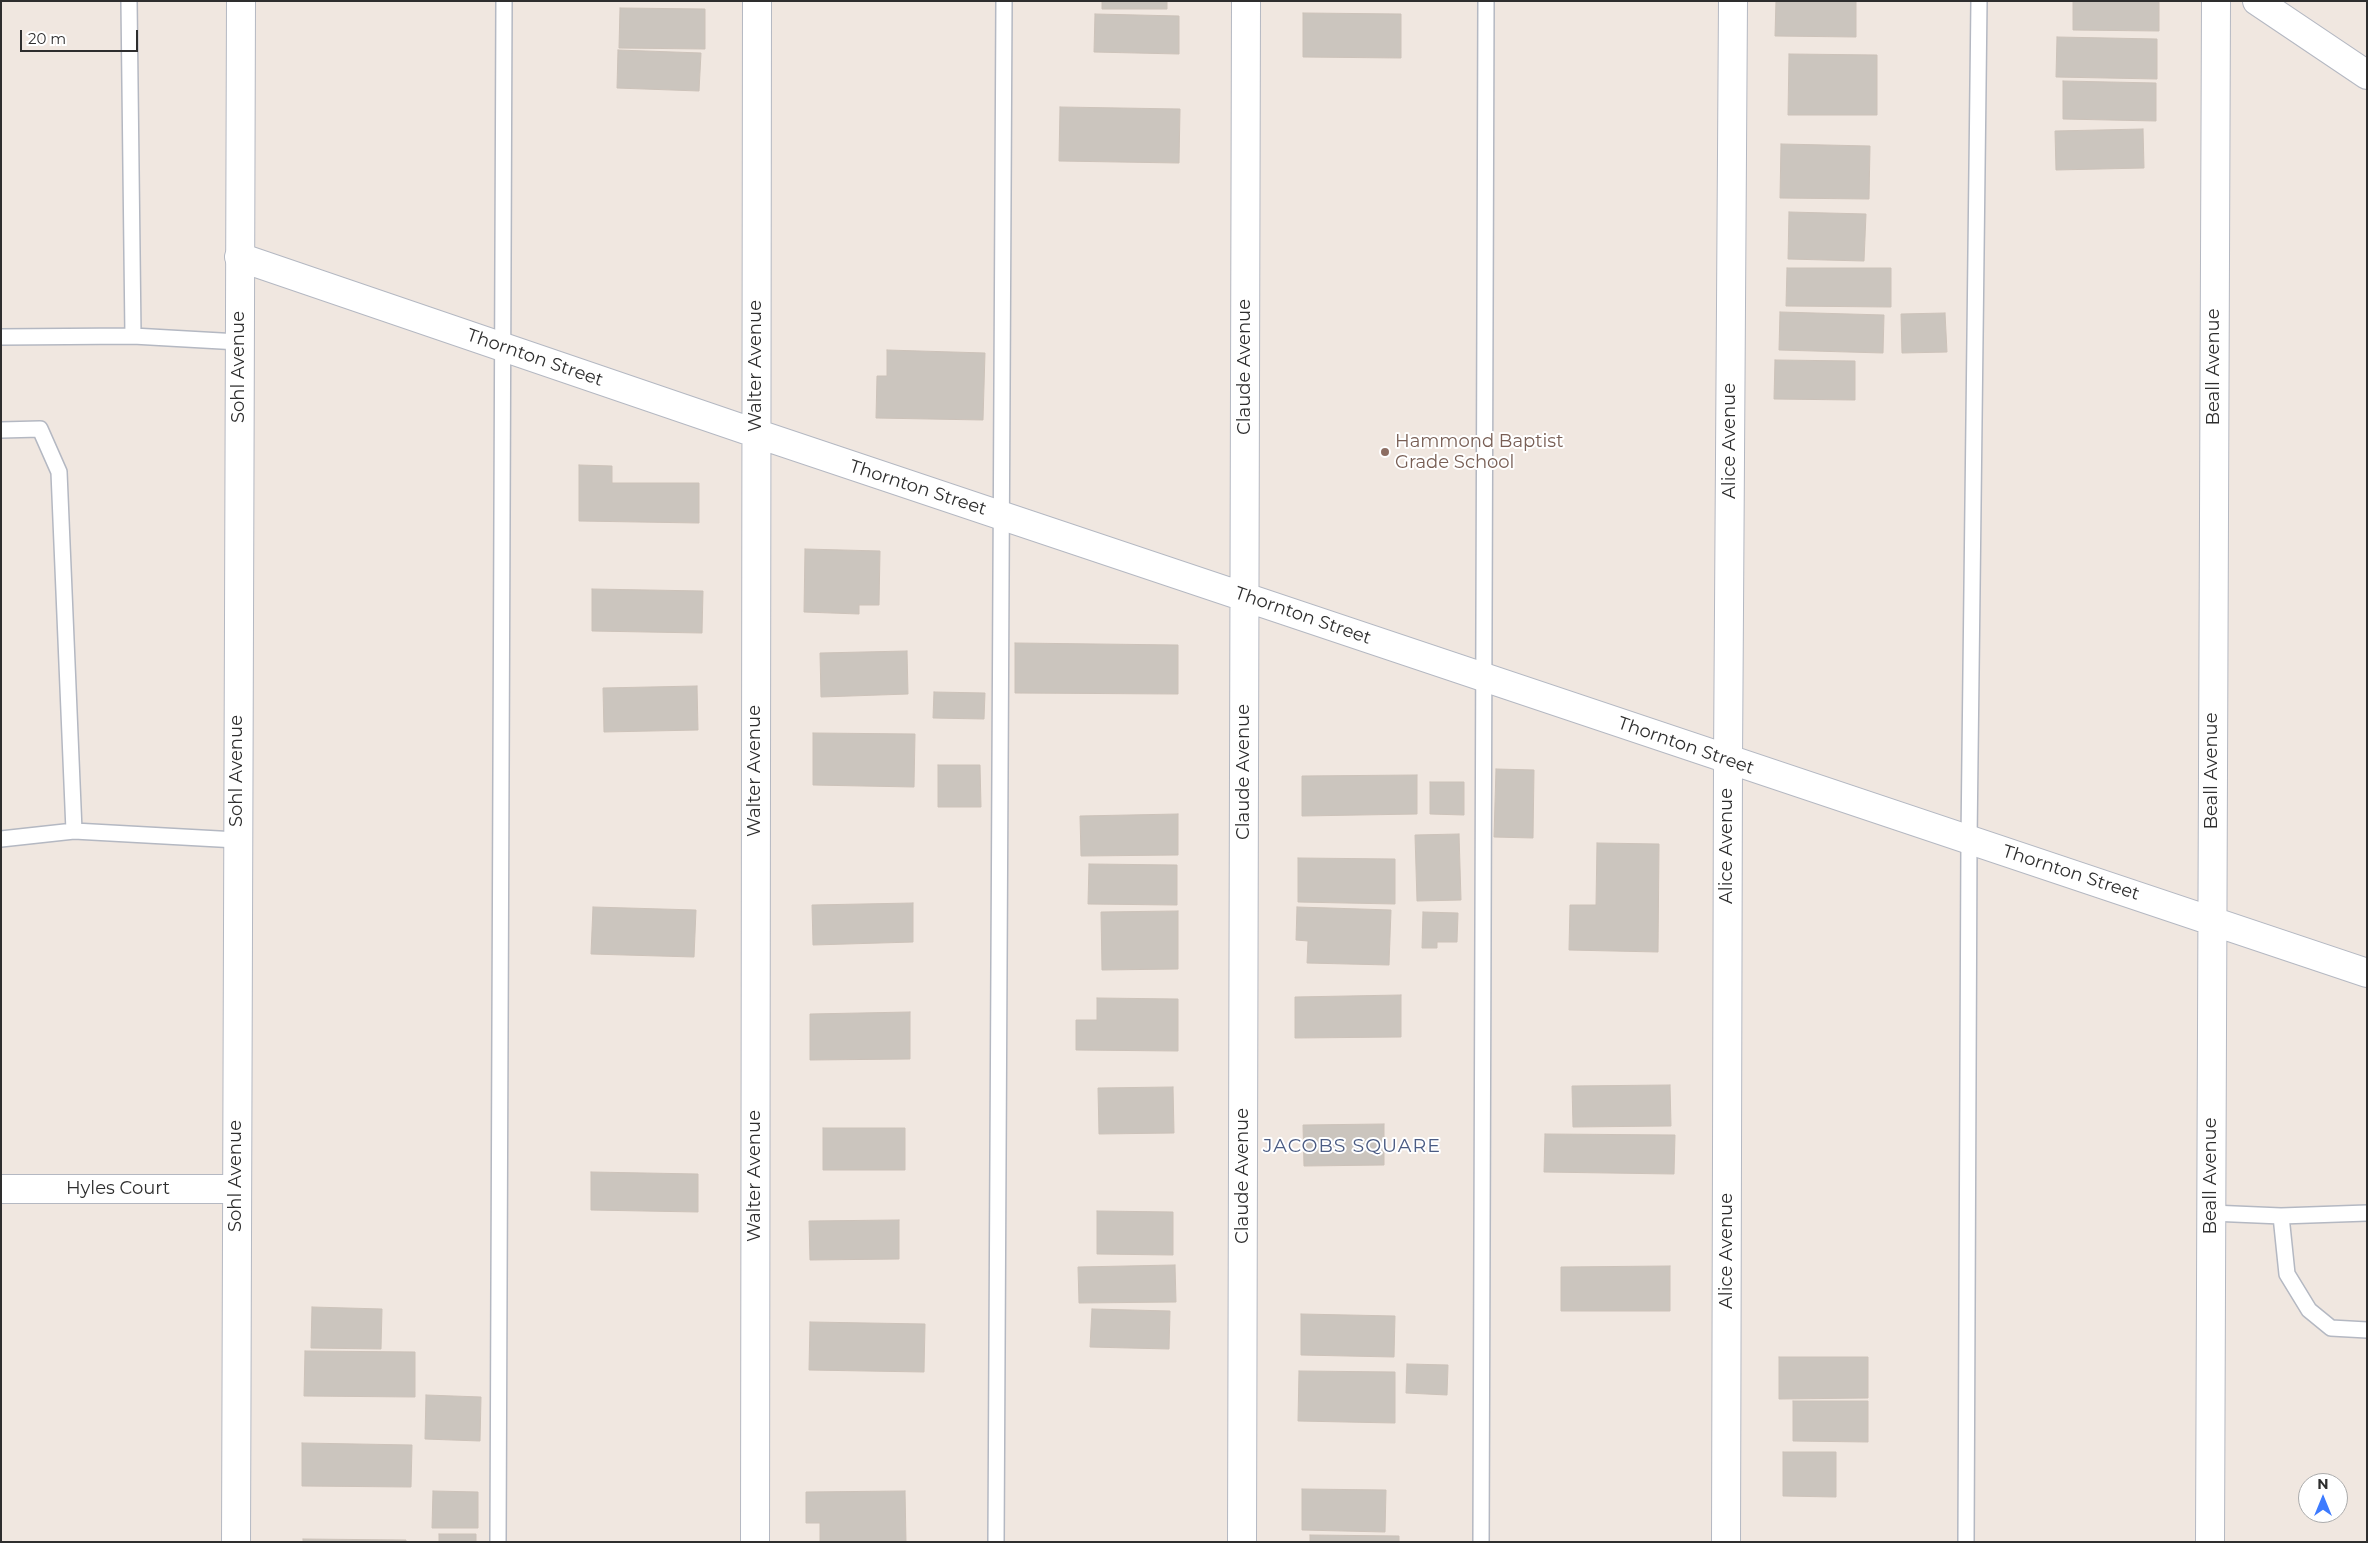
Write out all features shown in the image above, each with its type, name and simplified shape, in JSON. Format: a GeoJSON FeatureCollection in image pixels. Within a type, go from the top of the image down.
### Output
{"type":"FeatureCollection","features":[{"type":"Feature","properties":{"kind":"street","name":"Sohl Avenue"},"geometry":{"type":"LineString","coordinates":[[236,1542],[241,1]]}},
{"type":"Feature","properties":{"kind":"street","name":"Walter Avenue"},"geometry":{"type":"LineString","coordinates":[[755,1542],[757,1]]}},
{"type":"Feature","properties":{"kind":"street","name":"Claude Avenue"},"geometry":{"type":"LineString","coordinates":[[1242,1542],[1246,1]]}},
{"type":"Feature","properties":{"kind":"street","name":"Alice Avenue"},"geometry":{"type":"LineString","coordinates":[[1726,1542],[1728,760],[1733,1]]}},
{"type":"Feature","properties":{"kind":"street","name":"Beall Avenue"},"geometry":{"type":"LineString","coordinates":[[2210,1542],[2216,1]]}},
{"type":"Feature","properties":{"kind":"street"},"geometry":{"type":"LineString","coordinates":[[2256,1],[2367,75]]}},
{"type":"Feature","properties":{"kind":"street","name":"Thornton Street"},"geometry":{"type":"LineString","coordinates":[[239,257],[755,433],[2367,973]]}},
{"type":"Feature","properties":{"kind":"street","name":"Hyles Court"},"geometry":{"type":"LineString","coordinates":[[1,1188],[236,1189]]}},
{"type":"Feature","properties":{"kind":"lane"},"geometry":{"type":"LineString","coordinates":[[129,1],[133,336]]}},
{"type":"Feature","properties":{"kind":"lane"},"geometry":{"type":"LineString","coordinates":[[498,1542],[504,1]]}},
{"type":"Feature","properties":{"kind":"lane"},"geometry":{"type":"LineString","coordinates":[[996,1542],[1004,1]]}},
{"type":"Feature","properties":{"kind":"lane"},"geometry":{"type":"LineString","coordinates":[[1481,1542],[1486,1]]}},
{"type":"Feature","properties":{"kind":"lane"},"geometry":{"type":"LineString","coordinates":[[1966,1542],[1969,840],[1979,1]]}},
{"type":"Feature","properties":{"kind":"lane"},"geometry":{"type":"LineString","coordinates":[[1,337],[133,336],[239,342]]}},
{"type":"Feature","properties":{"kind":"lane"},"geometry":{"type":"LineString","coordinates":[[1,430],[40,430],[59,472],[74,831]]}},
{"type":"Feature","properties":{"kind":"lane"},"geometry":{"type":"LineString","coordinates":[[1,839],[74,831],[237,840]]}},
{"type":"Feature","properties":{"kind":"lane"},"geometry":{"type":"LineString","coordinates":[[2211,1213],[2281,1216],[2367,1213]]}},
{"type":"Feature","properties":{"kind":"lane"},"geometry":{"type":"LineString","coordinates":[[2281,1216],[2287,1274],[2309,1310],[2331,1328],[2367,1330]]}},
{"type":"Feature","properties":{"kind":"building"},"geometry":{"type":"Polygon","coordinates":[[[1102,1],[1167,1],[1167,9],[1102,9],[1102,1]]]}},
{"type":"Feature","properties":{"kind":"building"},"geometry":{"type":"Polygon","coordinates":[[[1776,1],[1856,1],[1856,37],[1775,36],[1776,1]]]}},
{"type":"Feature","properties":{"kind":"building"},"geometry":{"type":"Polygon","coordinates":[[[2073,1],[2159,1],[2159,31],[2073,30],[2073,1]]]}},
{"type":"Feature","properties":{"kind":"building"},"geometry":{"type":"Polygon","coordinates":[[[620,8],[705,9],[705,49],[619,48],[620,8]]]}},
{"type":"Feature","properties":{"kind":"building"},"geometry":{"type":"Polygon","coordinates":[[[1303,13],[1401,14],[1401,58],[1303,57],[1303,13]]]}},
{"type":"Feature","properties":{"kind":"building"},"geometry":{"type":"Polygon","coordinates":[[[1095,14],[1179,16],[1179,54],[1094,52],[1095,14]]]}},
{"type":"Feature","properties":{"kind":"building"},"geometry":{"type":"Polygon","coordinates":[[[2057,37],[2157,39],[2157,79],[2056,77],[2057,37]]]}},
{"type":"Feature","properties":{"kind":"building"},"geometry":{"type":"Polygon","coordinates":[[[618,50],[701,53],[699,91],[617,88],[618,50]]]}},
{"type":"Feature","properties":{"kind":"building"},"geometry":{"type":"Polygon","coordinates":[[[1789,54],[1877,55],[1877,115],[1788,115],[1789,54]]]}},
{"type":"Feature","properties":{"kind":"building"},"geometry":{"type":"Polygon","coordinates":[[[2063,81],[2156,83],[2156,121],[2063,119],[2063,81]]]}},
{"type":"Feature","properties":{"kind":"building"},"geometry":{"type":"Polygon","coordinates":[[[1060,107],[1180,109],[1179,163],[1059,161],[1060,107]]]}},
{"type":"Feature","properties":{"kind":"building"},"geometry":{"type":"Polygon","coordinates":[[[2143,129],[2144,168],[2056,170],[2055,131],[2143,129]]]}},
{"type":"Feature","properties":{"kind":"building"},"geometry":{"type":"Polygon","coordinates":[[[1781,144],[1870,146],[1869,199],[1780,198],[1781,144]]]}},
{"type":"Feature","properties":{"kind":"building"},"geometry":{"type":"Polygon","coordinates":[[[1789,212],[1866,214],[1864,261],[1788,259],[1789,212]]]}},
{"type":"Feature","properties":{"kind":"building"},"geometry":{"type":"Polygon","coordinates":[[[1787,268],[1891,268],[1891,307],[1786,306],[1787,268]]]}},
{"type":"Feature","properties":{"kind":"building"},"geometry":{"type":"Polygon","coordinates":[[[1780,312],[1884,315],[1883,353],[1779,350],[1780,312]]]}},
{"type":"Feature","properties":{"kind":"building"},"geometry":{"type":"Polygon","coordinates":[[[1945,313],[1947,352],[1902,353],[1901,314],[1945,313]]]}},
{"type":"Feature","properties":{"kind":"building"},"geometry":{"type":"Polygon","coordinates":[[[887,350],[985,353],[983,420],[876,418],[877,376],[887,376],[887,350]]]}},
{"type":"Feature","properties":{"kind":"building"},"geometry":{"type":"Polygon","coordinates":[[[1775,360],[1855,361],[1855,400],[1774,399],[1775,360]]]}},
{"type":"Feature","properties":{"kind":"building"},"geometry":{"type":"Polygon","coordinates":[[[579,465],[612,466],[612,483],[699,483],[699,523],[579,521],[579,465]]]}},
{"type":"Feature","properties":{"kind":"building"},"geometry":{"type":"Polygon","coordinates":[[[805,549],[880,551],[879,605],[859,605],[859,614],[804,612],[805,549]]]}},
{"type":"Feature","properties":{"kind":"building"},"geometry":{"type":"Polygon","coordinates":[[[592,589],[703,591],[702,633],[592,631],[592,589]]]}},
{"type":"Feature","properties":{"kind":"building"},"geometry":{"type":"Polygon","coordinates":[[[1015,643],[1178,645],[1178,694],[1015,693],[1015,643]]]}},
{"type":"Feature","properties":{"kind":"building"},"geometry":{"type":"Polygon","coordinates":[[[907,651],[908,694],[821,697],[820,653],[907,651]]]}},
{"type":"Feature","properties":{"kind":"building"},"geometry":{"type":"Polygon","coordinates":[[[697,686],[698,730],[604,732],[603,688],[697,686]]]}},
{"type":"Feature","properties":{"kind":"building"},"geometry":{"type":"Polygon","coordinates":[[[934,692],[985,693],[984,719],[933,718],[934,692]]]}},
{"type":"Feature","properties":{"kind":"building"},"geometry":{"type":"Polygon","coordinates":[[[813,733],[915,734],[914,787],[813,785],[813,733]]]}},
{"type":"Feature","properties":{"kind":"building"},"geometry":{"type":"Polygon","coordinates":[[[938,765],[980,765],[981,807],[938,807],[938,765]]]}},
{"type":"Feature","properties":{"kind":"building"},"geometry":{"type":"Polygon","coordinates":[[[1496,769],[1534,770],[1533,838],[1494,837],[1496,769]]]}},
{"type":"Feature","properties":{"kind":"building"},"geometry":{"type":"Polygon","coordinates":[[[1417,775],[1417,814],[1302,816],[1302,776],[1417,775]]]}},
{"type":"Feature","properties":{"kind":"building"},"geometry":{"type":"Polygon","coordinates":[[[1430,782],[1464,782],[1464,815],[1430,814],[1430,782]]]}},
{"type":"Feature","properties":{"kind":"building"},"geometry":{"type":"Polygon","coordinates":[[[1178,814],[1178,855],[1081,856],[1080,816],[1178,814]]]}},
{"type":"Feature","properties":{"kind":"building"},"geometry":{"type":"Polygon","coordinates":[[[1459,834],[1461,900],[1417,901],[1415,835],[1459,834]]]}},
{"type":"Feature","properties":{"kind":"building"},"geometry":{"type":"Polygon","coordinates":[[[1597,843],[1659,844],[1658,952],[1569,950],[1570,905],[1596,905],[1597,843]]]}},
{"type":"Feature","properties":{"kind":"building"},"geometry":{"type":"Polygon","coordinates":[[[1298,858],[1395,859],[1395,904],[1298,902],[1298,858]]]}},
{"type":"Feature","properties":{"kind":"building"},"geometry":{"type":"Polygon","coordinates":[[[1089,864],[1177,865],[1177,905],[1088,904],[1089,864]]]}},
{"type":"Feature","properties":{"kind":"building"},"geometry":{"type":"Polygon","coordinates":[[[913,903],[913,942],[813,945],[812,905],[913,903]]]}},
{"type":"Feature","properties":{"kind":"building"},"geometry":{"type":"Polygon","coordinates":[[[593,907],[696,910],[694,957],[591,954],[593,907]]]}},
{"type":"Feature","properties":{"kind":"building"},"geometry":{"type":"Polygon","coordinates":[[[1297,907],[1391,910],[1389,965],[1307,963],[1308,941],[1296,940],[1297,907]]]}},
{"type":"Feature","properties":{"kind":"building"},"geometry":{"type":"Polygon","coordinates":[[[1178,911],[1178,969],[1102,970],[1101,912],[1178,911]]]}},
{"type":"Feature","properties":{"kind":"building"},"geometry":{"type":"Polygon","coordinates":[[[1423,912],[1458,913],[1457,942],[1437,942],[1437,948],[1422,948],[1423,912]]]}},
{"type":"Feature","properties":{"kind":"building"},"geometry":{"type":"Polygon","coordinates":[[[1401,995],[1401,1037],[1295,1038],[1295,997],[1401,995]]]}},
{"type":"Feature","properties":{"kind":"building"},"geometry":{"type":"Polygon","coordinates":[[[1097,998],[1178,999],[1178,1051],[1076,1050],[1076,1020],[1097,1020],[1097,998]]]}},
{"type":"Feature","properties":{"kind":"building"},"geometry":{"type":"Polygon","coordinates":[[[910,1012],[910,1059],[810,1060],[810,1014],[910,1012]]]}},
{"type":"Feature","properties":{"kind":"building"},"geometry":{"type":"Polygon","coordinates":[[[1670,1085],[1671,1126],[1573,1127],[1572,1086],[1670,1085]]]}},
{"type":"Feature","properties":{"kind":"building"},"geometry":{"type":"Polygon","coordinates":[[[1173,1087],[1174,1133],[1099,1134],[1098,1088],[1173,1087]]]}},
{"type":"Feature","properties":{"kind":"building"},"geometry":{"type":"Polygon","coordinates":[[[1384,1124],[1384,1165],[1304,1166],[1303,1125],[1384,1124]]]}},
{"type":"Feature","properties":{"kind":"building"},"geometry":{"type":"Polygon","coordinates":[[[823,1128],[905,1128],[905,1170],[823,1170],[823,1128]]]}},
{"type":"Feature","properties":{"kind":"building"},"geometry":{"type":"Polygon","coordinates":[[[1545,1134],[1675,1135],[1674,1174],[1544,1172],[1545,1134]]]}},
{"type":"Feature","properties":{"kind":"building"},"geometry":{"type":"Polygon","coordinates":[[[591,1172],[698,1174],[698,1212],[591,1210],[591,1172]]]}},
{"type":"Feature","properties":{"kind":"building"},"geometry":{"type":"Polygon","coordinates":[[[1097,1211],[1173,1212],[1173,1255],[1097,1254],[1097,1211]]]}},
{"type":"Feature","properties":{"kind":"building"},"geometry":{"type":"Polygon","coordinates":[[[899,1220],[899,1259],[810,1260],[809,1221],[899,1220]]]}},
{"type":"Feature","properties":{"kind":"building"},"geometry":{"type":"Polygon","coordinates":[[[1175,1265],[1176,1302],[1079,1303],[1078,1267],[1175,1265]]]}},
{"type":"Feature","properties":{"kind":"building"},"geometry":{"type":"Polygon","coordinates":[[[1670,1266],[1670,1311],[1561,1311],[1561,1267],[1670,1266]]]}},
{"type":"Feature","properties":{"kind":"building"},"geometry":{"type":"Polygon","coordinates":[[[312,1307],[382,1309],[381,1349],[311,1348],[312,1307]]]}},
{"type":"Feature","properties":{"kind":"building"},"geometry":{"type":"Polygon","coordinates":[[[1092,1309],[1170,1311],[1169,1349],[1090,1347],[1092,1309]]]}},
{"type":"Feature","properties":{"kind":"building"},"geometry":{"type":"Polygon","coordinates":[[[1301,1314],[1395,1316],[1394,1357],[1301,1355],[1301,1314]]]}},
{"type":"Feature","properties":{"kind":"building"},"geometry":{"type":"Polygon","coordinates":[[[810,1322],[925,1324],[924,1372],[809,1370],[810,1322]]]}},
{"type":"Feature","properties":{"kind":"building"},"geometry":{"type":"Polygon","coordinates":[[[305,1351],[415,1352],[415,1397],[304,1396],[305,1351]]]}},
{"type":"Feature","properties":{"kind":"building"},"geometry":{"type":"Polygon","coordinates":[[[1779,1357],[1868,1357],[1868,1398],[1779,1399],[1779,1357]]]}},
{"type":"Feature","properties":{"kind":"building"},"geometry":{"type":"Polygon","coordinates":[[[1407,1364],[1448,1365],[1447,1395],[1406,1393],[1407,1364]]]}},
{"type":"Feature","properties":{"kind":"building"},"geometry":{"type":"Polygon","coordinates":[[[1299,1371],[1395,1372],[1395,1423],[1298,1421],[1299,1371]]]}},
{"type":"Feature","properties":{"kind":"building"},"geometry":{"type":"Polygon","coordinates":[[[426,1395],[481,1397],[480,1441],[425,1439],[426,1395]]]}},
{"type":"Feature","properties":{"kind":"building"},"geometry":{"type":"Polygon","coordinates":[[[1793,1401],[1868,1401],[1868,1442],[1793,1441],[1793,1401]]]}},
{"type":"Feature","properties":{"kind":"building"},"geometry":{"type":"Polygon","coordinates":[[[302,1443],[412,1445],[411,1487],[302,1486],[302,1443]]]}},
{"type":"Feature","properties":{"kind":"building"},"geometry":{"type":"Polygon","coordinates":[[[1783,1452],[1836,1452],[1836,1497],[1783,1496],[1783,1452]]]}},
{"type":"Feature","properties":{"kind":"building"},"geometry":{"type":"Polygon","coordinates":[[[1302,1489],[1386,1490],[1385,1532],[1302,1530],[1302,1489]]]}},
{"type":"Feature","properties":{"kind":"building"},"geometry":{"type":"Polygon","coordinates":[[[433,1491],[478,1492],[478,1528],[432,1528],[433,1491]]]}},
{"type":"Feature","properties":{"kind":"building"},"geometry":{"type":"Polygon","coordinates":[[[905,1491],[906,1542],[820,1542],[820,1523],[806,1523],[806,1492],[905,1491]]]}},
{"type":"Feature","properties":{"kind":"building"},"geometry":{"type":"Polygon","coordinates":[[[439,1534],[476,1534],[476,1542],[439,1542],[439,1534]]]}},
{"type":"Feature","properties":{"kind":"building"},"geometry":{"type":"Polygon","coordinates":[[[1310,1535],[1399,1536],[1399,1542],[1310,1542],[1310,1535]]]}},
{"type":"Feature","properties":{"kind":"building"},"geometry":{"type":"Polygon","coordinates":[[[303,1539],[406,1540],[406,1542],[303,1542],[303,1539]]]}},
{"type":"Feature","properties":{"kind":"place","name":"Hammond Baptist Grade School"},"geometry":{"type":"Point","coordinates":[1385,452]}},
{"type":"Feature","properties":{"kind":"district","name":"JACOBS SQUARE"},"geometry":{"type":"Point","coordinates":[1352,1146]}}]}
